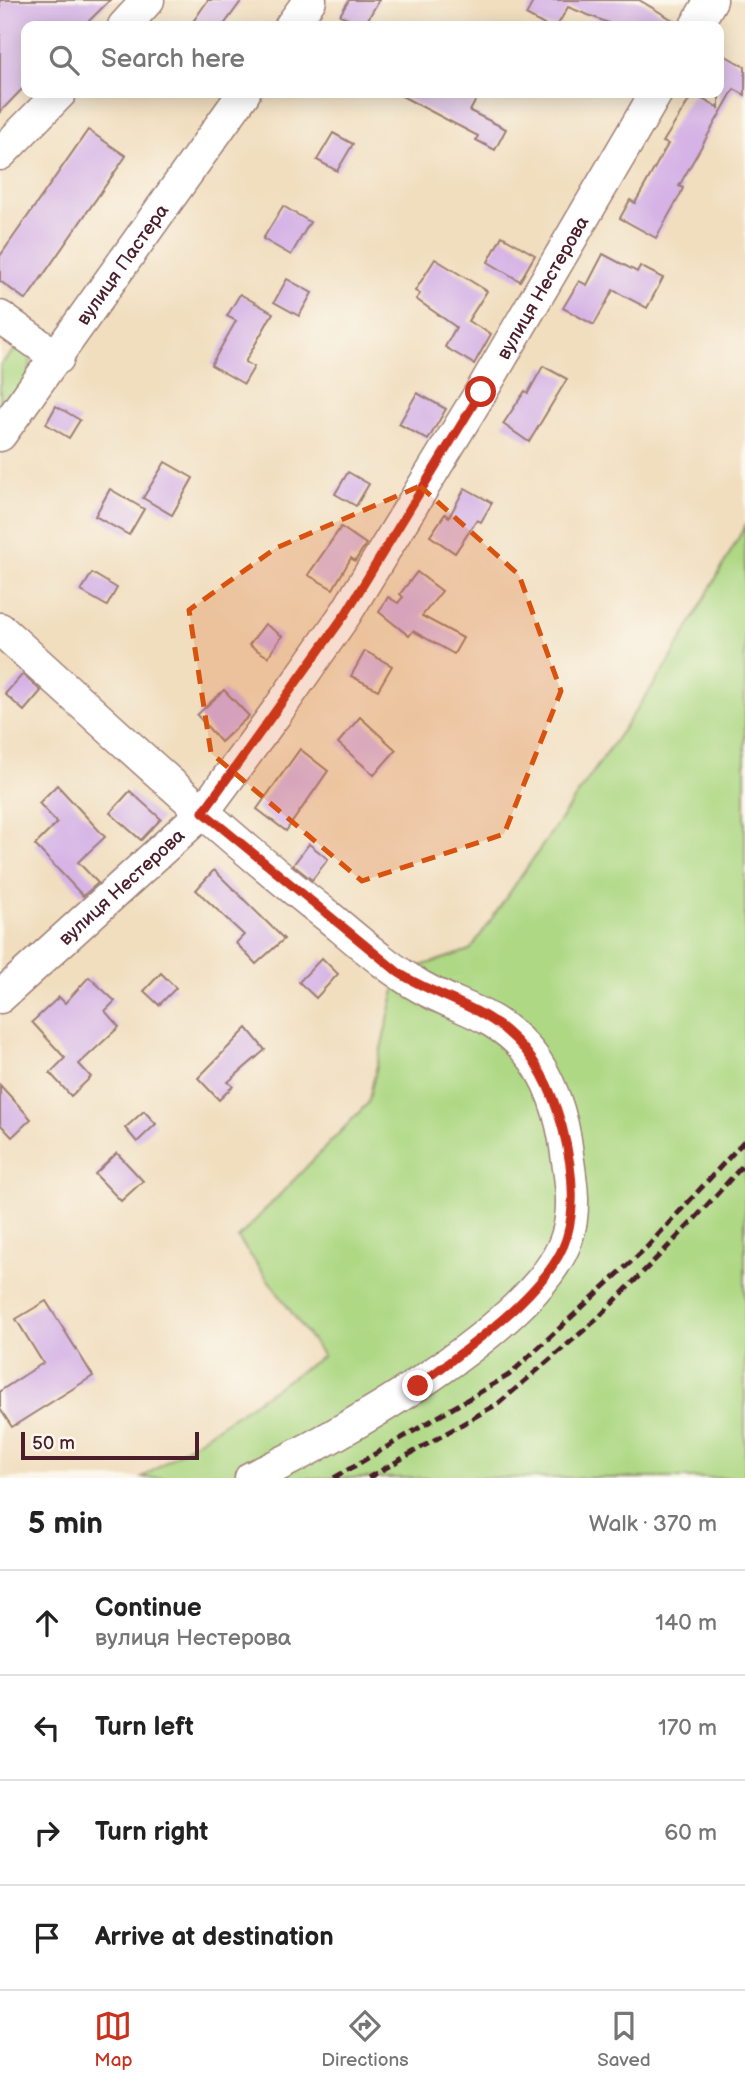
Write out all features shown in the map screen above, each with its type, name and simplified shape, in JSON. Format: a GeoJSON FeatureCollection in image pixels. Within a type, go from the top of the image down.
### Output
{"type":"FeatureCollection","features":[{"type":"Feature","properties":{"kind":"street"},"geometry":{"type":"LineString","coordinates":[[129,21],[148,0]]}},
{"type":"Feature","properties":{"kind":"street"},"geometry":{"type":"LineString","coordinates":[[295,21],[310,0]]}},
{"type":"Feature","properties":{"kind":"street"},"geometry":{"type":"LineString","coordinates":[[0,155],[55,98]]}},
{"type":"Feature","properties":{"kind":"street","name":"вулиця Пастера"},"geometry":{"type":"LineString","coordinates":[[0,435],[58,358],[240,98]]}},
{"type":"Feature","properties":{"kind":"street","name":"вулиця Нестерова"},"geometry":{"type":"LineString","coordinates":[[0,997],[203,812],[346,613],[481,392],[653,98]]}},
{"type":"Feature","properties":{"kind":"street"},"geometry":{"type":"LineString","coordinates":[[0,317],[58,358]]}},
{"type":"Feature","properties":{"kind":"street"},"geometry":{"type":"LineString","coordinates":[[0,629],[203,812],[399,973],[422,988],[466,1005],[504,1028],[525,1047],[542,1072],[556,1106],[565,1138],[573,1199],[567,1238],[544,1277],[504,1318],[418,1386],[301,1455],[251,1478]]}},
{"type":"Feature","properties":{"kind":"highlighted area"},"geometry":{"type":"Polygon","coordinates":[[[420,486],[519,575],[561,691],[504,834],[362,881],[211,753],[189,610],[276,548],[420,486]]]}},
{"type":"Feature","properties":{"kind":"green space"},"geometry":{"type":"Polygon","coordinates":[[[20,345],[31,361],[27,383],[0,420],[0,365],[20,345]]]}},
{"type":"Feature","properties":{"kind":"green space"},"geometry":{"type":"Polygon","coordinates":[[[745,526],[745,1478],[142,1478],[323,1356],[238,1238],[368,1103],[399,973],[470,950],[668,664],[745,526]]]}},
{"type":"Feature","properties":{"kind":"building"},"geometry":{"type":"Polygon","coordinates":[[[0,0],[110,0],[89,21],[21,21],[21,90],[0,112],[0,0]]]}},
{"type":"Feature","properties":{"kind":"building"},"geometry":{"type":"Polygon","coordinates":[[[208,0],[242,0],[227,21],[193,21],[208,0]]]}},
{"type":"Feature","properties":{"kind":"building"},"geometry":{"type":"Polygon","coordinates":[[[349,0],[379,0],[367,21],[353,21],[340,15],[349,0]]]}},
{"type":"Feature","properties":{"kind":"building"},"geometry":{"type":"Polygon","coordinates":[[[534,0],[639,0],[675,21],[603,21],[568,7],[560,21],[537,21],[526,15],[534,0]]]}},
{"type":"Feature","properties":{"kind":"building"},"geometry":{"type":"Polygon","coordinates":[[[724,55],[745,67],[745,95],[734,89],[679,186],[683,188],[680,195],[656,238],[620,218],[630,200],[635,203],[668,144],[663,142],[690,98],[700,98],[719,108],[719,98],[724,98],[724,55]]]}},
{"type":"Feature","properties":{"kind":"building"},"geometry":{"type":"Polygon","coordinates":[[[406,98],[477,98],[470,111],[506,129],[495,150],[476,140],[478,136],[406,98]]]}},
{"type":"Feature","properties":{"kind":"building"},"geometry":{"type":"Polygon","coordinates":[[[88,130],[126,156],[26,300],[0,281],[0,256],[88,130]]]}},
{"type":"Feature","properties":{"kind":"building"},"geometry":{"type":"Polygon","coordinates":[[[333,133],[353,144],[337,171],[317,160],[333,133]]]}},
{"type":"Feature","properties":{"kind":"building"},"geometry":{"type":"Polygon","coordinates":[[[283,206],[310,222],[291,255],[263,239],[283,206]]]}},
{"type":"Feature","properties":{"kind":"building"},"geometry":{"type":"Polygon","coordinates":[[[502,236],[535,255],[520,281],[488,262],[502,236]]]}},
{"type":"Feature","properties":{"kind":"building"},"geometry":{"type":"Polygon","coordinates":[[[603,254],[637,272],[640,266],[663,278],[647,308],[613,290],[594,325],[563,308],[579,281],[587,285],[603,254]]]}},
{"type":"Feature","properties":{"kind":"building"},"geometry":{"type":"Polygon","coordinates":[[[435,259],[487,291],[468,321],[491,334],[474,364],[445,347],[456,327],[416,299],[420,294],[415,291],[435,259]]]}},
{"type":"Feature","properties":{"kind":"building"},"geometry":{"type":"Polygon","coordinates":[[[287,279],[312,293],[299,316],[274,302],[287,279]]]}},
{"type":"Feature","properties":{"kind":"building"},"geometry":{"type":"Polygon","coordinates":[[[240,294],[273,313],[245,362],[254,367],[244,384],[211,365],[236,321],[227,316],[240,294]]]}},
{"type":"Feature","properties":{"kind":"building"},"geometry":{"type":"Polygon","coordinates":[[[543,366],[567,379],[529,442],[503,424],[525,391],[528,393],[543,366]]]}},
{"type":"Feature","properties":{"kind":"building"},"geometry":{"type":"Polygon","coordinates":[[[417,393],[446,409],[428,440],[399,424],[417,393]]]}},
{"type":"Feature","properties":{"kind":"building"},"geometry":{"type":"Polygon","coordinates":[[[56,406],[80,420],[69,438],[46,424],[56,406]]]}},
{"type":"Feature","properties":{"kind":"building"},"geometry":{"type":"Polygon","coordinates":[[[165,462],[193,478],[172,515],[143,498],[165,462]]]}},
{"type":"Feature","properties":{"kind":"building"},"geometry":{"type":"Polygon","coordinates":[[[348,472],[369,484],[356,506],[335,494],[348,472]]]}},
{"type":"Feature","properties":{"kind":"building"},"geometry":{"type":"Polygon","coordinates":[[[465,488],[492,503],[481,522],[477,520],[455,553],[430,536],[445,514],[449,517],[465,488]]]}},
{"type":"Feature","properties":{"kind":"building"},"geometry":{"type":"Polygon","coordinates":[[[110,489],[144,509],[129,535],[95,516],[110,489]]]}},
{"type":"Feature","properties":{"kind":"building"},"geometry":{"type":"Polygon","coordinates":[[[341,527],[366,544],[355,561],[351,558],[333,589],[308,575],[341,527]]]}},
{"type":"Feature","properties":{"kind":"building"},"geometry":{"type":"Polygon","coordinates":[[[417,572],[442,591],[422,616],[463,638],[454,654],[413,631],[409,636],[379,612],[388,597],[398,603],[403,597],[400,594],[417,572]]]}},
{"type":"Feature","properties":{"kind":"building"},"geometry":{"type":"Polygon","coordinates":[[[92,573],[117,588],[107,606],[81,591],[92,573]]]}},
{"type":"Feature","properties":{"kind":"building"},"geometry":{"type":"Polygon","coordinates":[[[265,624],[282,636],[268,657],[249,645],[265,624]]]}},
{"type":"Feature","properties":{"kind":"building"},"geometry":{"type":"Polygon","coordinates":[[[365,651],[392,666],[378,690],[351,676],[365,651]]]}},
{"type":"Feature","properties":{"kind":"building"},"geometry":{"type":"Polygon","coordinates":[[[23,674],[41,691],[24,711],[5,694],[23,674]]]}},
{"type":"Feature","properties":{"kind":"building"},"geometry":{"type":"Polygon","coordinates":[[[224,690],[249,716],[221,742],[197,715],[224,690]]]}},
{"type":"Feature","properties":{"kind":"building"},"geometry":{"type":"Polygon","coordinates":[[[360,717],[396,750],[374,775],[338,743],[360,717]]]}},
{"type":"Feature","properties":{"kind":"building"},"geometry":{"type":"Polygon","coordinates":[[[300,749],[328,771],[286,831],[257,809],[300,749]]]}},
{"type":"Feature","properties":{"kind":"building"},"geometry":{"type":"Polygon","coordinates":[[[57,785],[105,837],[78,862],[98,883],[83,896],[35,845],[57,823],[39,803],[57,785]]]}},
{"type":"Feature","properties":{"kind":"building"},"geometry":{"type":"Polygon","coordinates":[[[130,791],[161,819],[141,840],[110,813],[130,791]]]}},
{"type":"Feature","properties":{"kind":"building"},"geometry":{"type":"Polygon","coordinates":[[[309,844],[328,859],[312,880],[293,865],[309,844]]]}},
{"type":"Feature","properties":{"kind":"building"},"geometry":{"type":"Polygon","coordinates":[[[214,870],[284,939],[256,964],[236,943],[244,935],[196,890],[214,870]]]}},
{"type":"Feature","properties":{"kind":"building"},"geometry":{"type":"Polygon","coordinates":[[[322,958],[338,974],[316,998],[299,982],[322,958]]]}},
{"type":"Feature","properties":{"kind":"building"},"geometry":{"type":"Polygon","coordinates":[[[161,973],[176,988],[159,1005],[144,991],[161,973]]]}},
{"type":"Feature","properties":{"kind":"building"},"geometry":{"type":"Polygon","coordinates":[[[89,977],[115,1001],[105,1011],[119,1027],[79,1064],[91,1077],[71,1096],[50,1073],[65,1058],[32,1022],[59,997],[65,1003],[89,977]]]}},
{"type":"Feature","properties":{"kind":"building"},"geometry":{"type":"Polygon","coordinates":[[[247,1028],[265,1050],[228,1082],[233,1086],[219,1100],[198,1078],[247,1028]]]}},
{"type":"Feature","properties":{"kind":"building"},"geometry":{"type":"Polygon","coordinates":[[[0,1085],[31,1119],[12,1137],[0,1124],[0,1085]]]}},
{"type":"Feature","properties":{"kind":"building"},"geometry":{"type":"Polygon","coordinates":[[[144,1111],[156,1124],[137,1142],[125,1128],[144,1111]]]}},
{"type":"Feature","properties":{"kind":"building"},"geometry":{"type":"Polygon","coordinates":[[[117,1153],[143,1181],[121,1201],[95,1174],[117,1153]]]}},
{"type":"Feature","properties":{"kind":"building"},"geometry":{"type":"Polygon","coordinates":[[[46,1301],[93,1376],[12,1427],[0,1409],[0,1391],[43,1363],[16,1319],[46,1301]]]}},
{"type":"Feature","properties":{"kind":"railway"},"geometry":{"type":"LineString","coordinates":[[334,1478],[509,1375],[648,1246],[745,1140]]}},
{"type":"Feature","properties":{"kind":"railway"},"geometry":{"type":"LineString","coordinates":[[368,1478],[499,1403],[597,1319],[691,1223],[745,1163]]}},
{"type":"Feature","properties":{"kind":"route"},"geometry":{"type":"LineString","coordinates":[[418,1386],[504,1318],[544,1277],[567,1238],[573,1199],[565,1138],[556,1106],[542,1072],[525,1047],[504,1028],[466,1005],[422,988],[399,973],[203,812],[346,613],[481,392]]}}]}
